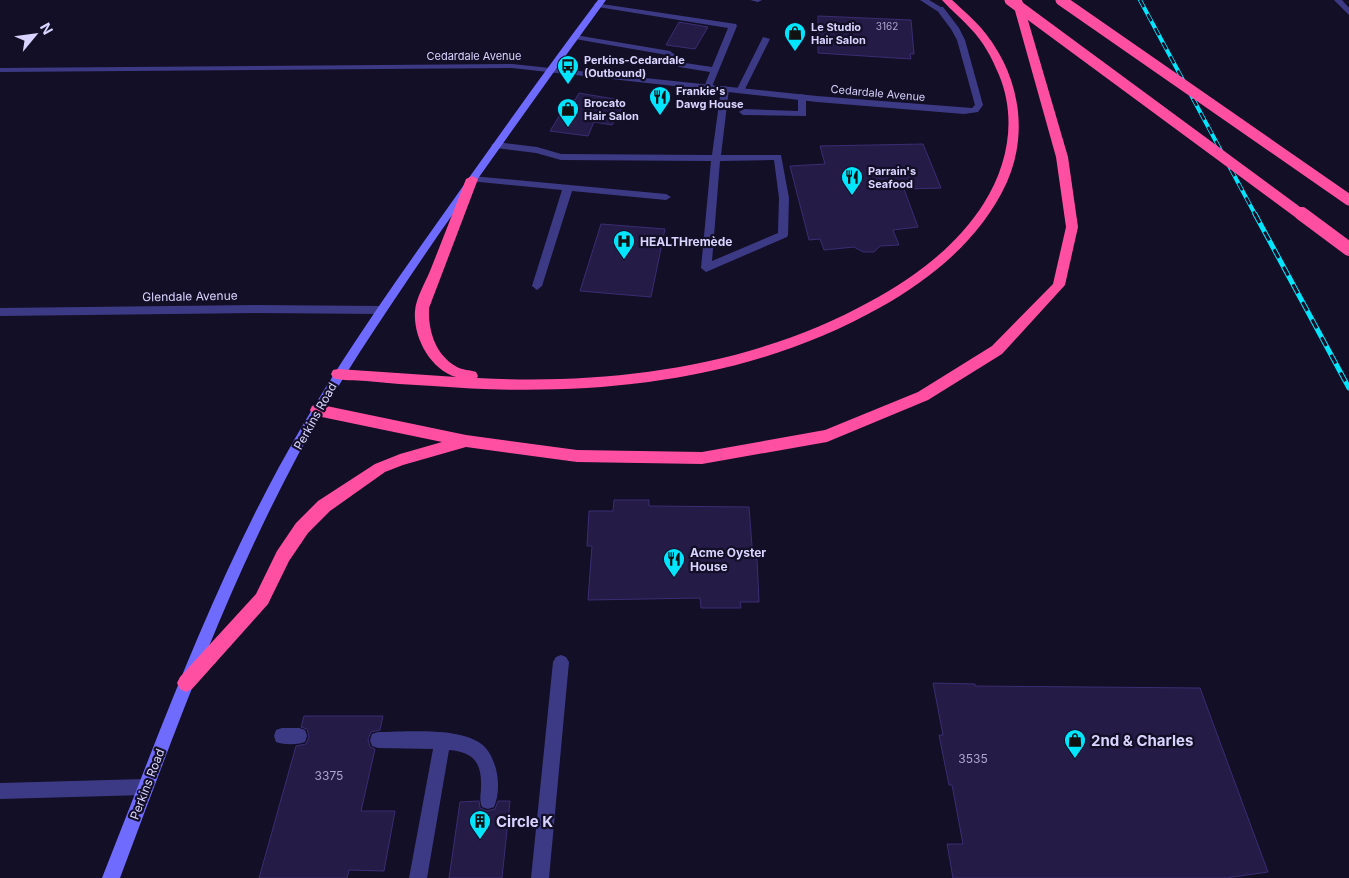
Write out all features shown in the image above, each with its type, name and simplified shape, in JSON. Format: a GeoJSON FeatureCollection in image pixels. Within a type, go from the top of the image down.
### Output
{"type":"FeatureCollection","features":[{"type":"Feature","properties":{"kind":"highway"},"geometry":{"type":"LineString","coordinates":[[338,374],[532,385],[595,383],[650,377],[702,368],[763,353],[849,318],[881,302],[929,271],[973,228],[988,208],[1002,181],[1015,137],[1010,91],[1000,64],[985,38],[947,0]]}},
{"type":"Feature","properties":{"kind":"highway"},"geometry":{"type":"LineString","coordinates":[[1010,0],[1349,249]]}},
{"type":"Feature","properties":{"kind":"highway"},"geometry":{"type":"LineString","coordinates":[[317,410],[466,441],[577,456],[702,458],[827,436],[923,396],[997,350],[1059,285],[1072,227],[1062,157],[1017,0]]}},
{"type":"Feature","properties":{"kind":"highway"},"geometry":{"type":"LineString","coordinates":[[1061,0],[1349,200]]}},
{"type":"Feature","properties":{"kind":"highway"},"geometry":{"type":"LineString","coordinates":[[1272,147],[1349,196]]}},
{"type":"Feature","properties":{"kind":"highway"},"geometry":{"type":"LineString","coordinates":[[472,180],[422,308],[421,322],[425,339],[435,354],[452,370],[494,383]]}},
{"type":"Feature","properties":{"kind":"highway"},"geometry":{"type":"LineString","coordinates":[[186,683],[262,599],[283,556],[302,528],[324,506],[380,468],[400,460],[466,441]]}},
{"type":"Feature","properties":{"kind":"street","name":"Cedardale Avenue"},"geometry":{"type":"LineString","coordinates":[[0,70],[502,66],[802,98],[964,111],[975,110],[979,104],[961,40],[955,28],[940,9],[924,0]]}},
{"type":"Feature","properties":{"kind":"street"},"geometry":{"type":"LineString","coordinates":[[1338,0],[1349,13]]}},
{"type":"Feature","properties":{"kind":"street"},"geometry":{"type":"LineString","coordinates":[[600,3],[732,26],[708,88]]}},
{"type":"Feature","properties":{"kind":"street","name":"Perkins Road"},"geometry":{"type":"LineString","coordinates":[[111,878],[186,683],[233,573],[278,482],[317,410],[338,374],[381,310],[496,145],[600,3]]}},
{"type":"Feature","properties":{"kind":"street"},"geometry":{"type":"LineString","coordinates":[[575,37],[670,53],[682,65],[714,70]]}},
{"type":"Feature","properties":{"kind":"street"},"geometry":{"type":"LineString","coordinates":[[740,91],[766,39]]}},
{"type":"Feature","properties":{"kind":"street"},"geometry":{"type":"LineString","coordinates":[[496,145],[537,150],[561,157],[716,158],[778,158],[784,198],[783,235],[706,268],[716,158],[725,89]]}},
{"type":"Feature","properties":{"kind":"street"},"geometry":{"type":"LineString","coordinates":[[743,112],[803,114],[802,98]]}},
{"type":"Feature","properties":{"kind":"street"},"geometry":{"type":"LineString","coordinates":[[472,180],[666,198]]}},
{"type":"Feature","properties":{"kind":"street"},"geometry":{"type":"LineString","coordinates":[[537,286],[568,188]]}},
{"type":"Feature","properties":{"kind":"street","name":"Glendale Avenue"},"geometry":{"type":"LineString","coordinates":[[0,312],[256,309],[381,310]]}},
{"type":"Feature","properties":{"kind":"street"},"geometry":{"type":"LineString","coordinates":[[540,878],[561,662]]}},
{"type":"Feature","properties":{"kind":"street"},"geometry":{"type":"LineString","coordinates":[[282,736],[299,736]]}},
{"type":"Feature","properties":{"kind":"street"},"geometry":{"type":"LineString","coordinates":[[378,740],[442,740],[466,744],[478,751],[487,763],[491,774],[488,801]]}},
{"type":"Feature","properties":{"kind":"street"},"geometry":{"type":"LineString","coordinates":[[418,878],[442,740]]}},
{"type":"Feature","properties":{"kind":"street"},"geometry":{"type":"LineString","coordinates":[[0,791],[146,787]]}},
{"type":"Feature","properties":{"kind":"building"},"geometry":{"type":"Polygon","coordinates":[[[818,16],[911,20],[914,54],[910,54],[911,59],[818,53],[818,16]]]}},
{"type":"Feature","properties":{"kind":"building"},"geometry":{"type":"Polygon","coordinates":[[[679,22],[708,27],[695,49],[666,45],[679,22]]]}},
{"type":"Feature","properties":{"kind":"building"},"geometry":{"type":"Polygon","coordinates":[[[579,93],[626,101],[612,125],[594,122],[588,136],[550,131],[569,100],[575,100],[579,93]]]}},
{"type":"Feature","properties":{"kind":"building","name":"Parrain's Seafood"},"geometry":{"type":"Polygon","coordinates":[[[923,144],[941,188],[904,189],[918,227],[893,230],[899,245],[880,246],[874,252],[863,252],[854,247],[824,250],[820,239],[809,240],[790,166],[825,164],[820,146],[923,144]]]}},
{"type":"Feature","properties":{"kind":"building","name":"HEALTHremède"},"geometry":{"type":"Polygon","coordinates":[[[601,224],[665,229],[651,297],[580,291],[601,224]]]}},
{"type":"Feature","properties":{"kind":"building","name":"Acme Oyster House"},"geometry":{"type":"Polygon","coordinates":[[[614,500],[649,500],[649,506],[749,507],[753,559],[757,559],[759,602],[740,602],[741,608],[701,608],[700,598],[588,600],[592,546],[587,546],[589,511],[613,511],[614,500]]]}},
{"type":"Feature","properties":{"kind":"building"},"geometry":{"type":"Polygon","coordinates":[[[933,683],[975,684],[975,686],[1200,688],[1268,872],[1226,878],[953,878],[947,844],[963,844],[952,785],[949,785],[939,735],[943,735],[933,683]]]}},
{"type":"Feature","properties":{"kind":"building"},"geometry":{"type":"Polygon","coordinates":[[[304,716],[383,716],[380,730],[371,732],[368,739],[370,747],[375,749],[361,811],[395,811],[384,871],[349,870],[347,878],[259,878],[296,746],[306,744],[309,737],[307,729],[301,727],[304,716]]]}},
{"type":"Feature","properties":{"kind":"building","name":"Circle K"},"geometry":{"type":"Polygon","coordinates":[[[479,801],[480,808],[487,811],[495,809],[498,801],[510,801],[502,878],[449,878],[460,802],[479,801]]]}},
{"type":"Feature","properties":{"kind":"railway"},"geometry":{"type":"LineString","coordinates":[[1140,0],[1256,216]]}},
{"type":"Feature","properties":{"kind":"railway"},"geometry":{"type":"LineString","coordinates":[[1255,214],[1349,388]]}},
{"type":"Feature","properties":{"kind":"place","name":"Le Studio Hair Salon"},"geometry":{"type":"Point","coordinates":[795,52]}},
{"type":"Feature","properties":{"kind":"place","name":"Perkins-Cedardale (Outbound)"},"geometry":{"type":"Point","coordinates":[568,85]}},
{"type":"Feature","properties":{"kind":"place","name":"Frankie's Dawg House"},"geometry":{"type":"Point","coordinates":[660,116]}},
{"type":"Feature","properties":{"kind":"place","name":"Brocato Hair Salon"},"geometry":{"type":"Point","coordinates":[568,128]}},
{"type":"Feature","properties":{"kind":"place","name":"Parrain's Seafood"},"geometry":{"type":"Point","coordinates":[852,196]}},
{"type":"Feature","properties":{"kind":"place","name":"HEALTHremède"},"geometry":{"type":"Point","coordinates":[624,260]}},
{"type":"Feature","properties":{"kind":"place","name":"Acme Oyster House"},"geometry":{"type":"Point","coordinates":[674,578]}},
{"type":"Feature","properties":{"kind":"place","name":"2nd & Charles"},"geometry":{"type":"Point","coordinates":[1075,759]}},
{"type":"Feature","properties":{"kind":"place","name":"Circle K"},"geometry":{"type":"Point","coordinates":[480,840]}}]}
